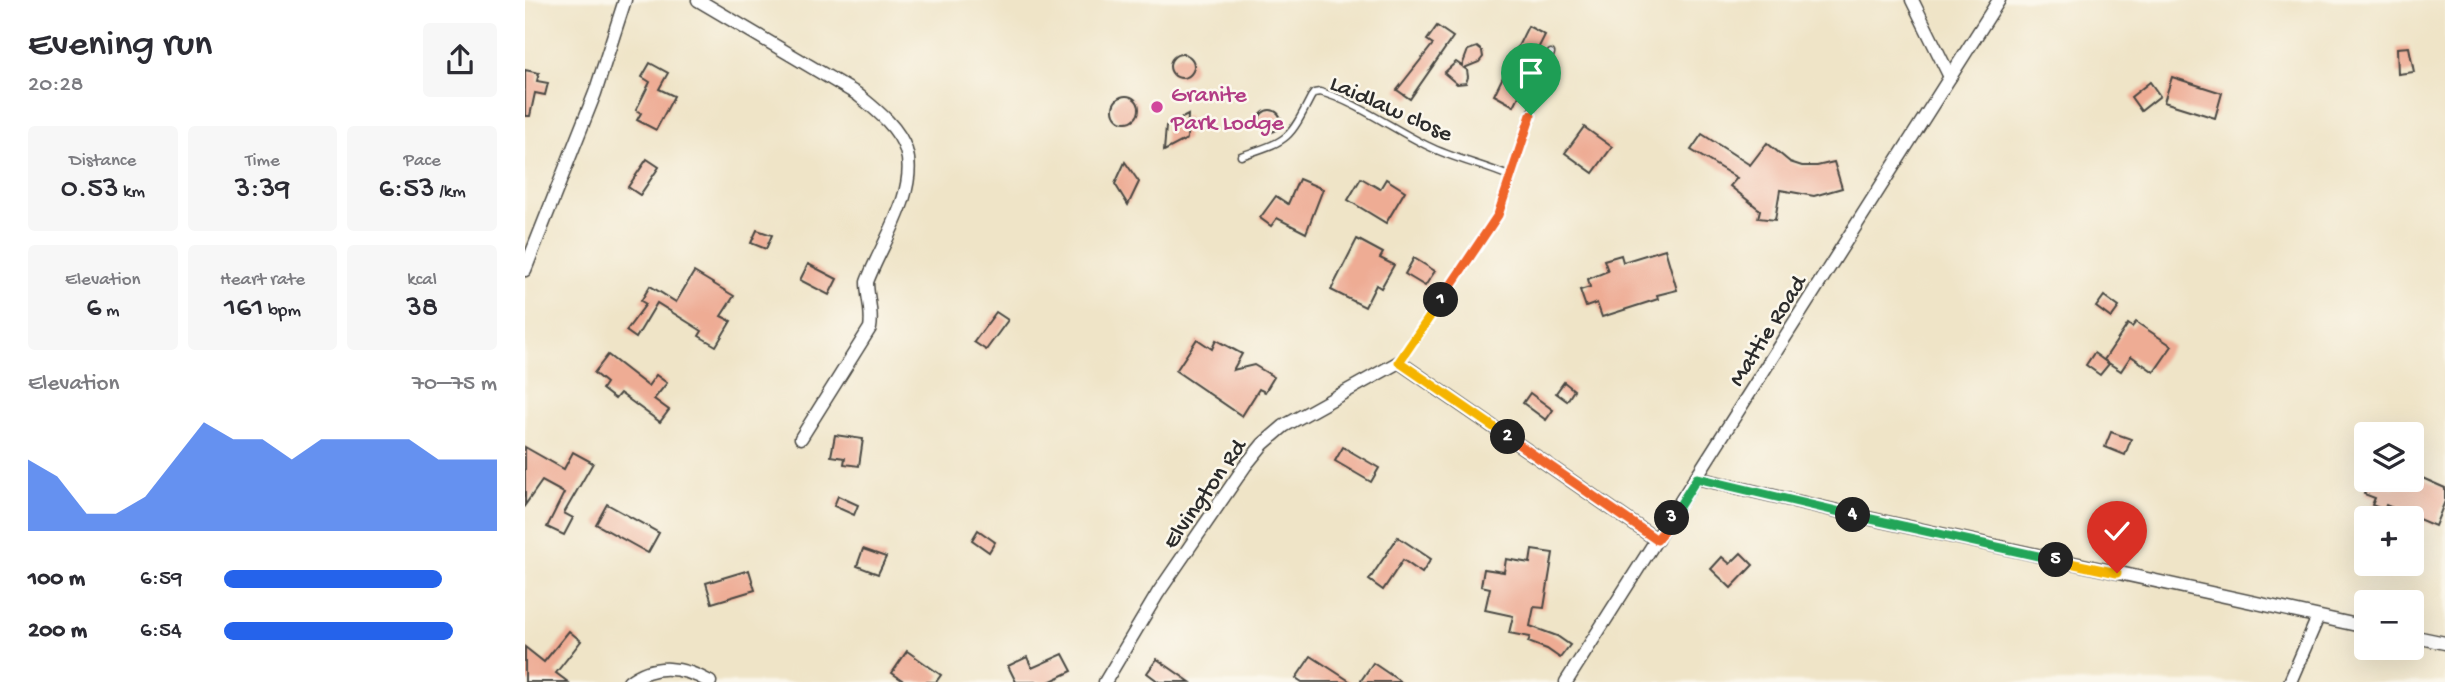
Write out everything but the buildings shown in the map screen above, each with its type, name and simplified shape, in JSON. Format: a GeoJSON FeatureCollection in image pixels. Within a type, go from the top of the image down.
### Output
{"type":"FeatureCollection","features":[{"type":"Feature","properties":{"kind":"street"},"geometry":{"type":"LineString","coordinates":[[525,270],[595,93],[625,0]]}},
{"type":"Feature","properties":{"kind":"street"},"geometry":{"type":"LineString","coordinates":[[698,0],[856,94],[879,113],[906,150],[908,177],[905,197],[867,282],[867,297],[872,316],[870,328],[800,438]]}},
{"type":"Feature","properties":{"kind":"street"},"geometry":{"type":"LineString","coordinates":[[1912,0],[1950,78]]}},
{"type":"Feature","properties":{"kind":"street","name":"Mattie Road"},"geometry":{"type":"LineString","coordinates":[[1566,682],[1999,0]]}},
{"type":"Feature","properties":{"kind":"street"},"geometry":{"type":"LineString","coordinates":[[1399,362],[1657,540]]}},
{"type":"Feature","properties":{"kind":"street","name":"Elvington Rd"},"geometry":{"type":"LineString","coordinates":[[1105,682],[1158,593],[1263,444],[1284,426],[1399,362]]}},
{"type":"Feature","properties":{"kind":"street"},"geometry":{"type":"LineString","coordinates":[[1697,478],[2354,624]]}},
{"type":"Feature","properties":{"kind":"street"},"geometry":{"type":"LineString","coordinates":[[2290,682],[2318,617]]}},
{"type":"Feature","properties":{"kind":"street"},"geometry":{"type":"LineString","coordinates":[[2424,639],[2445,643]]}},
{"type":"Feature","properties":{"kind":"street"},"geometry":{"type":"LineString","coordinates":[[629,682],[648,670],[664,668],[692,673],[710,682]]}},
{"type":"Feature","properties":{"kind":"lane"},"geometry":{"type":"LineString","coordinates":[[1399,362],[1498,215],[1551,53]]}},
{"type":"Feature","properties":{"kind":"lane","name":"Laidlaw close"},"geometry":{"type":"LineString","coordinates":[[1241,156],[1275,145],[1289,136],[1311,97],[1320,92],[1432,148],[1483,164],[1511,177]]}},
{"type":"Feature","properties":{"kind":"place","name":"Granite Park Lodge"},"geometry":{"type":"Point","coordinates":[1157,107]}},
{"type":"Feature","properties":{"kind":"route"},"geometry":{"type":"LineString","coordinates":[[1531,115],[1498,215],[1399,362],[1657,540],[1697,478],[2117,573]]}}]}
